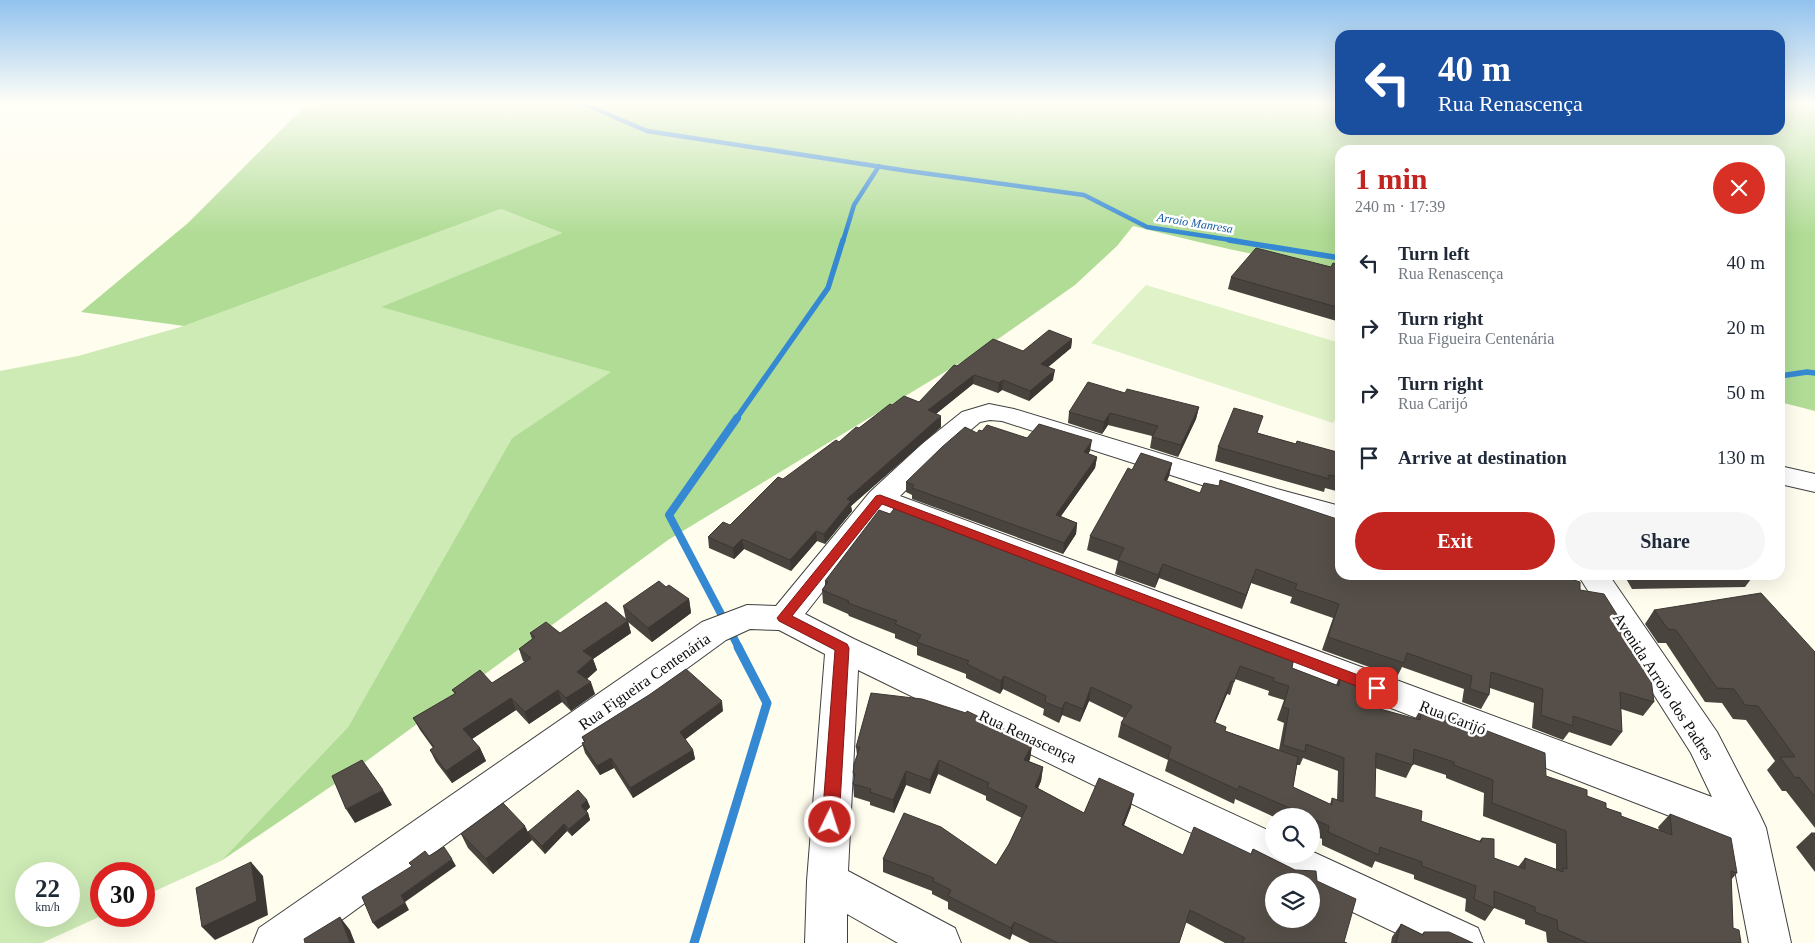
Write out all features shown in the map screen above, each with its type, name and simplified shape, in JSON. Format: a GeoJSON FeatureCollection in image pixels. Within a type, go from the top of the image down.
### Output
{"type":"FeatureCollection","features":[{"type":"Feature","properties":{"kind":"street"},"geometry":{"type":"LineString","coordinates":[[784,618],[880,499],[931,450],[971,417],[989,412],[1005,414],[1268,496],[1335,515]]}},
{"type":"Feature","properties":{"kind":"street"},"geometry":{"type":"LineString","coordinates":[[1785,476],[1815,483]]}},
{"type":"Feature","properties":{"kind":"street","name":"Rua Carijó"},"geometry":{"type":"LineString","coordinates":[[880,499],[1746,828]]}},
{"type":"Feature","properties":{"kind":"street","name":"Avenida Arroio dos Padres"},"geometry":{"type":"LineString","coordinates":[[1595,580],[1704,743],[1746,828],[1770,943]]}},
{"type":"Feature","properties":{"kind":"street","name":"Rua Figueira Centenária"},"geometry":{"type":"LineString","coordinates":[[274,943],[714,631],[747,617],[784,618]]}},
{"type":"Feature","properties":{"kind":"street","name":"Rua Renascença"},"geometry":{"type":"LineString","coordinates":[[784,618],[842,648],[1265,848]]}},
{"type":"Feature","properties":{"kind":"street"},"geometry":{"type":"LineString","coordinates":[[826,943],[827,881],[842,648]]}},
{"type":"Feature","properties":{"kind":"street","name":"Rua Renascença"},"geometry":{"type":"LineString","coordinates":[[1296,863],[1463,943]]}},
{"type":"Feature","properties":{"kind":"street"},"geometry":{"type":"LineString","coordinates":[[827,881],[940,943]]}},
{"type":"Feature","properties":{"kind":"green space"},"geometry":{"type":"Polygon","coordinates":[[[264,147],[1335,147],[1335,268],[1262,256],[1133,226],[1117,246],[1075,285],[991,344],[668,540],[342,779],[221,861],[348,727],[512,438],[611,372],[381,307],[562,233],[501,209],[184,326],[81,312],[188,223],[264,147]]]}},
{"type":"Feature","properties":{"kind":"green space"},"geometry":{"type":"Polygon","coordinates":[[[1785,147],[1815,147],[1815,411],[1785,403],[1785,147]]]}},
{"type":"Feature","properties":{"kind":"green space"},"geometry":{"type":"Polygon","coordinates":[[[501,209],[562,233],[382,307],[612,372],[512,438],[348,727],[221,861],[155,891],[155,862],[90,862],[90,921],[80,926],[80,862],[15,862],[15,927],[77,927],[42,943],[0,943],[0,371],[78,356],[184,326],[501,209]]]}},
{"type":"Feature","properties":{"kind":"green space"},"geometry":{"type":"Polygon","coordinates":[[[1146,285],[1335,342],[1335,420],[1333,423],[1091,343],[1146,285]]]}},
{"type":"Feature","properties":{"kind":"building"},"geometry":{"type":"Polygon","coordinates":[[[1256,248],[1331,267],[1333,263],[1335,264],[1335,307],[1231,277],[1256,248]]]}},
{"type":"Feature","properties":{"kind":"building"},"geometry":{"type":"Polygon","coordinates":[[[1049,330],[1072,339],[1041,364],[1055,370],[1030,391],[1003,380],[999,383],[974,375],[928,410],[941,416],[847,499],[851,501],[824,534],[816,531],[790,560],[742,539],[733,548],[708,537],[723,522],[730,525],[778,477],[783,479],[836,440],[839,442],[856,427],[859,428],[890,404],[892,405],[904,396],[919,402],[954,365],[957,366],[993,339],[1023,351],[1049,330]]]}},
{"type":"Feature","properties":{"kind":"building"},"geometry":{"type":"Polygon","coordinates":[[[1088,382],[1125,393],[1127,389],[1199,407],[1181,445],[1152,437],[1158,426],[1110,413],[1104,422],[1069,412],[1088,382]]]}},
{"type":"Feature","properties":{"kind":"building"},"geometry":{"type":"Polygon","coordinates":[[[1234,408],[1263,416],[1257,433],[1296,444],[1297,441],[1335,451],[1335,476],[1328,475],[1329,479],[1218,447],[1234,408]]]}},
{"type":"Feature","properties":{"kind":"building"},"geometry":{"type":"Polygon","coordinates":[[[1039,424],[1092,440],[1084,452],[1097,457],[1056,515],[1077,523],[1064,543],[912,488],[914,485],[906,482],[965,427],[977,433],[979,430],[982,431],[987,425],[1027,438],[1039,424]]]}},
{"type":"Feature","properties":{"kind":"building"},"geometry":{"type":"Polygon","coordinates":[[[1141,453],[1172,463],[1164,480],[1200,493],[1204,483],[1219,486],[1220,480],[1335,518],[1335,580],[1574,580],[1580,582],[1580,590],[1604,594],[1635,643],[1632,643],[1651,679],[1654,702],[1620,692],[1622,732],[1573,716],[1573,726],[1541,715],[1543,689],[1491,672],[1489,695],[1470,689],[1472,676],[1407,653],[1404,663],[1328,637],[1339,604],[1295,589],[1297,584],[1256,569],[1246,595],[1163,564],[1158,575],[1118,560],[1124,548],[1090,536],[1128,468],[1132,470],[1141,453]]]}},
{"type":"Feature","properties":{"kind":"building"},"geometry":{"type":"Polygon","coordinates":[[[897,505],[1146,601],[1187,620],[1188,618],[1269,653],[1271,648],[1294,657],[1292,668],[1339,686],[1340,675],[1366,684],[1362,704],[1420,720],[1422,706],[1545,753],[1546,776],[1587,790],[1587,796],[1606,803],[1606,808],[1621,813],[1621,816],[1672,835],[1670,814],[1731,838],[1737,873],[1731,871],[1733,928],[1739,930],[1741,943],[1588,943],[1558,930],[1557,920],[1535,912],[1535,907],[1494,891],[1494,908],[1474,899],[1476,886],[1422,866],[1422,862],[1380,847],[1379,855],[1328,832],[1329,826],[1320,822],[1320,808],[1290,808],[1239,786],[1238,790],[1168,758],[1171,747],[1121,723],[1132,706],[1091,687],[1083,709],[1065,702],[1062,709],[1045,702],[1046,696],[1004,676],[1001,681],[967,664],[969,661],[917,642],[921,635],[895,624],[897,621],[848,603],[849,601],[822,590],[828,582],[825,581],[879,510],[890,514],[897,505]],[[1240,666],[1234,682],[1231,681],[1214,722],[1226,727],[1225,731],[1298,757],[1293,787],[1332,805],[1332,798],[1343,802],[1344,758],[1306,744],[1305,752],[1283,745],[1289,709],[1283,707],[1289,686],[1273,681],[1274,678],[1240,666]],[[1414,749],[1413,765],[1376,753],[1375,797],[1422,811],[1421,821],[1481,842],[1482,838],[1494,839],[1494,858],[1525,869],[1525,858],[1563,872],[1563,868],[1567,869],[1566,831],[1492,803],[1493,780],[1454,765],[1454,762],[1414,749]]]}},
{"type":"Feature","properties":{"kind":"building"},"geometry":{"type":"Polygon","coordinates":[[[659,581],[666,587],[669,585],[689,599],[648,628],[623,606],[659,581]]]}},
{"type":"Feature","properties":{"kind":"building"},"geometry":{"type":"Polygon","coordinates":[[[1761,593],[1815,652],[1815,797],[1799,777],[1795,778],[1780,757],[1795,757],[1758,706],[1745,705],[1734,689],[1717,688],[1676,630],[1668,629],[1654,610],[1761,593]]]}},
{"type":"Feature","properties":{"kind":"building"},"geometry":{"type":"Polygon","coordinates":[[[606,602],[628,621],[583,651],[593,658],[577,672],[591,682],[566,698],[558,690],[525,712],[511,698],[463,729],[480,748],[446,771],[430,750],[434,747],[413,718],[456,693],[452,690],[480,670],[492,683],[531,658],[519,649],[535,637],[530,633],[546,622],[560,633],[606,602]]]}},
{"type":"Feature","properties":{"kind":"building"},"geometry":{"type":"Polygon","coordinates":[[[686,669],[722,701],[680,732],[693,750],[630,788],[611,758],[597,766],[582,743],[585,742],[582,737],[649,695],[686,669]]]}},
{"type":"Feature","properties":{"kind":"building"},"geometry":{"type":"Polygon","coordinates":[[[871,693],[922,699],[966,713],[967,711],[1008,731],[1007,734],[1032,745],[1024,760],[1043,767],[1035,787],[1084,813],[1099,778],[1134,794],[1122,825],[1183,855],[1194,827],[1251,854],[1253,849],[1265,855],[1265,863],[1281,863],[1295,870],[1316,871],[1316,873],[1265,873],[1265,928],[1320,928],[1320,882],[1356,899],[1344,942],[1347,943],[1242,943],[1245,938],[1190,910],[1179,943],[1058,943],[1014,922],[1011,928],[948,896],[951,890],[933,881],[934,878],[883,859],[904,813],[941,827],[996,865],[1009,844],[1027,806],[987,787],[989,783],[939,760],[930,780],[906,771],[893,800],[870,792],[871,789],[853,784],[854,764],[860,747],[856,747],[871,693]]]}},
{"type":"Feature","properties":{"kind":"building"},"geometry":{"type":"Polygon","coordinates":[[[362,760],[383,790],[346,809],[332,776],[362,760]]]}},
{"type":"Feature","properties":{"kind":"building"},"geometry":{"type":"Polygon","coordinates":[[[578,790],[587,800],[581,806],[588,813],[569,829],[564,824],[542,846],[528,832],[578,790]]]}},
{"type":"Feature","properties":{"kind":"building"},"geometry":{"type":"Polygon","coordinates":[[[503,803],[525,826],[486,859],[461,834],[503,803]]]}},
{"type":"Feature","properties":{"kind":"building"},"geometry":{"type":"Polygon","coordinates":[[[444,847],[452,859],[401,895],[405,903],[373,923],[362,897],[412,866],[409,863],[425,851],[429,856],[444,847]]]}},
{"type":"Feature","properties":{"kind":"building"},"geometry":{"type":"Polygon","coordinates":[[[251,862],[257,901],[202,927],[196,888],[251,862]]]}},
{"type":"Feature","properties":{"kind":"building"},"geometry":{"type":"Polygon","coordinates":[[[340,917],[350,943],[305,943],[304,939],[340,917]]]}},
{"type":"Feature","properties":{"kind":"building"},"geometry":{"type":"Polygon","coordinates":[[[1401,924],[1423,935],[1424,932],[1449,932],[1473,943],[1396,943],[1401,924]]]}},
{"type":"Feature","properties":{"kind":"waterway","name":"Arroio Manresa"},"geometry":{"type":"LineString","coordinates":[[751,147],[879,167]]}},
{"type":"Feature","properties":{"kind":"waterway"},"geometry":{"type":"LineString","coordinates":[[843,241],[854,205],[879,167]]}},
{"type":"Feature","properties":{"kind":"waterway","name":"Arroio Manresa"},"geometry":{"type":"LineString","coordinates":[[879,167],[1084,195],[1147,227],[1237,241]]}},
{"type":"Feature","properties":{"kind":"waterway"},"geometry":{"type":"LineString","coordinates":[[736,419],[828,288],[843,240]]}},
{"type":"Feature","properties":{"kind":"waterway","name":"Arroio Manresa"},"geometry":{"type":"LineString","coordinates":[[1229,240],[1335,257]]}},
{"type":"Feature","properties":{"kind":"waterway","name":"Arroio Manresa"},"geometry":{"type":"LineString","coordinates":[[1785,375],[1807,372],[1815,373]]}},
{"type":"Feature","properties":{"kind":"waterway"},"geometry":{"type":"LineString","coordinates":[[737,418],[669,515],[739,648]]}},
{"type":"Feature","properties":{"kind":"waterway"},"geometry":{"type":"LineString","coordinates":[[694,943],[767,703],[738,647]]}},
{"type":"Feature","properties":{"kind":"route"},"geometry":{"type":"LineString","coordinates":[[830,822],[842,648],[784,618],[880,499],[1377,688]]}}]}
